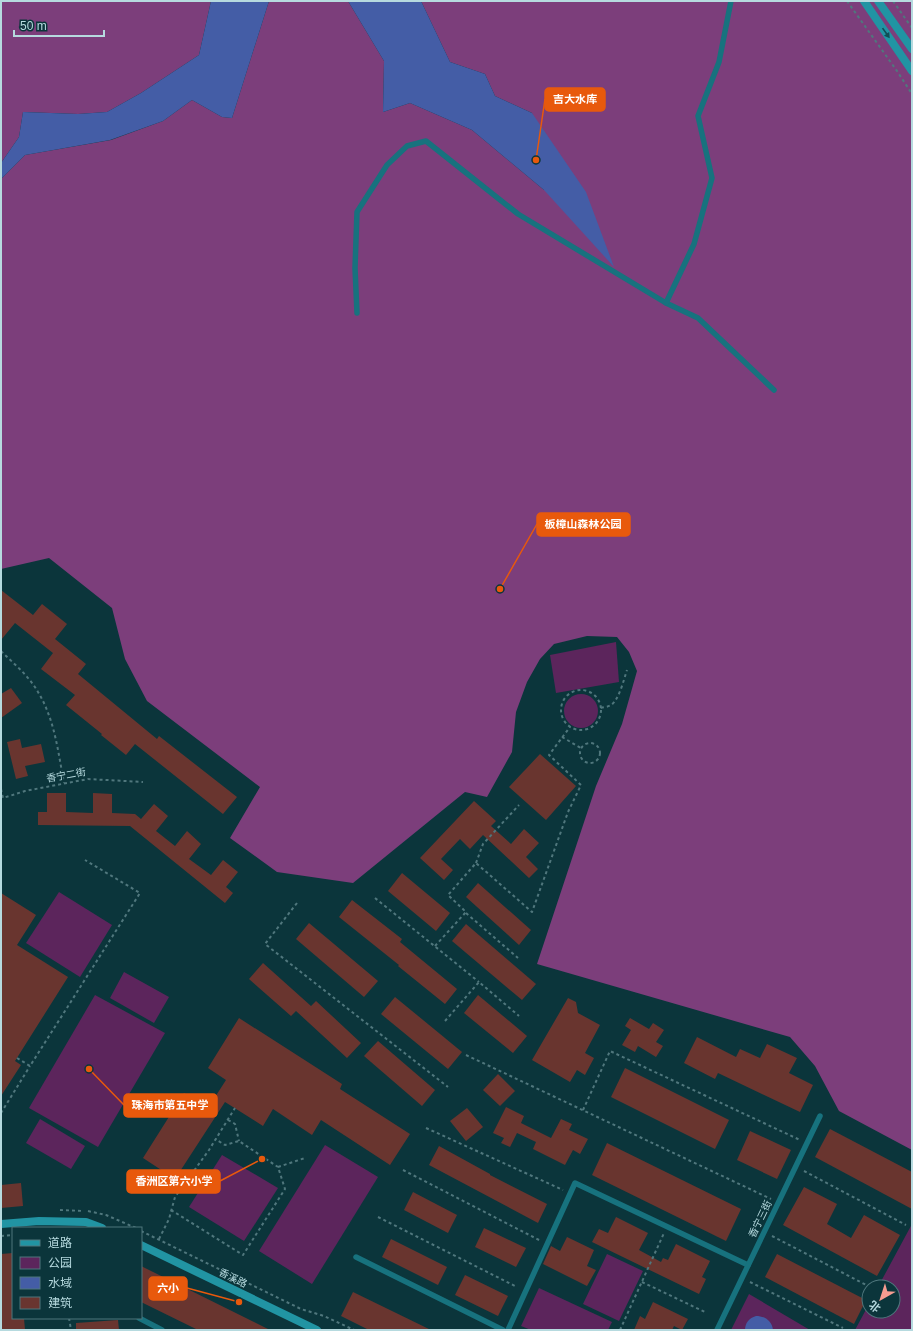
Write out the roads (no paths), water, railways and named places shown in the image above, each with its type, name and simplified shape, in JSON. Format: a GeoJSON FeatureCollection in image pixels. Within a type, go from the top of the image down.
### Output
{"type":"FeatureCollection","features":[{"type":"Feature","properties":{"kind":"street"},"geometry":{"type":"LineString","coordinates":[[864,1],[912,71]]}},
{"type":"Feature","properties":{"kind":"street"},"geometry":{"type":"LineString","coordinates":[[878,1],[912,49]]}},
{"type":"Feature","properties":{"kind":"street"},"geometry":{"type":"LineString","coordinates":[[1,1224],[31,1225],[86,1222],[99,1227]]}},
{"type":"Feature","properties":{"kind":"street","name":"香溪路"},"geometry":{"type":"LineString","coordinates":[[142,1246],[317,1330]]}},
{"type":"Feature","properties":{"kind":"lane"},"geometry":{"type":"LineString","coordinates":[[666,302],[694,244],[712,178],[698,116],[719,62],[731,1]]}},
{"type":"Feature","properties":{"kind":"lane"},"geometry":{"type":"LineString","coordinates":[[357,313],[355,268],[357,212],[387,165],[407,146],[426,141],[518,214],[666,302],[698,318],[774,390]]}},
{"type":"Feature","properties":{"kind":"lane","name":"香宁三街"},"geometry":{"type":"LineString","coordinates":[[716,1330],[820,1116]]}},
{"type":"Feature","properties":{"kind":"lane"},"geometry":{"type":"LineString","coordinates":[[508,1330],[575,1183],[748,1265]]}},
{"type":"Feature","properties":{"kind":"lane"},"geometry":{"type":"LineString","coordinates":[[356,1257],[503,1330]]}},
{"type":"Feature","properties":{"kind":"lane"},"geometry":{"type":"LineString","coordinates":[[141,1319],[162,1330]]}},
{"type":"Feature","properties":{"kind":"water"},"geometry":{"type":"Polygon","coordinates":[[[211,1],[269,1],[232,118],[222,117],[192,100],[163,121],[110,140],[25,155],[1,179],[1,163],[19,137],[23,112],[78,114],[107,112],[141,93],[199,55],[211,1]]]}},
{"type":"Feature","properties":{"kind":"water"},"geometry":{"type":"Polygon","coordinates":[[[348,1],[421,1],[450,62],[485,74],[495,96],[532,113],[586,192],[614,267],[544,190],[472,130],[410,103],[383,112],[384,61],[348,1]]]}},
{"type":"Feature","properties":{"kind":"water"},"geometry":{"type":"Polygon","coordinates":[[[756,1316],[768,1320],[773,1330],[745,1330],[748,1321],[756,1316]]]}},
{"type":"Feature","properties":{"kind":"place","name":"吉大水库"},"geometry":{"type":"Point","coordinates":[536,160]}},
{"type":"Feature","properties":{"kind":"place","name":"板樟山森林公园"},"geometry":{"type":"Point","coordinates":[500,589]}},
{"type":"Feature","properties":{"kind":"place","name":"珠海市第五中学"},"geometry":{"type":"Point","coordinates":[89,1069]}},
{"type":"Feature","properties":{"kind":"place","name":"香洲区第六小学"},"geometry":{"type":"Point","coordinates":[262,1159]}},
{"type":"Feature","properties":{"kind":"place","name":"六小"},"geometry":{"type":"Point","coordinates":[239,1302]}}]}
